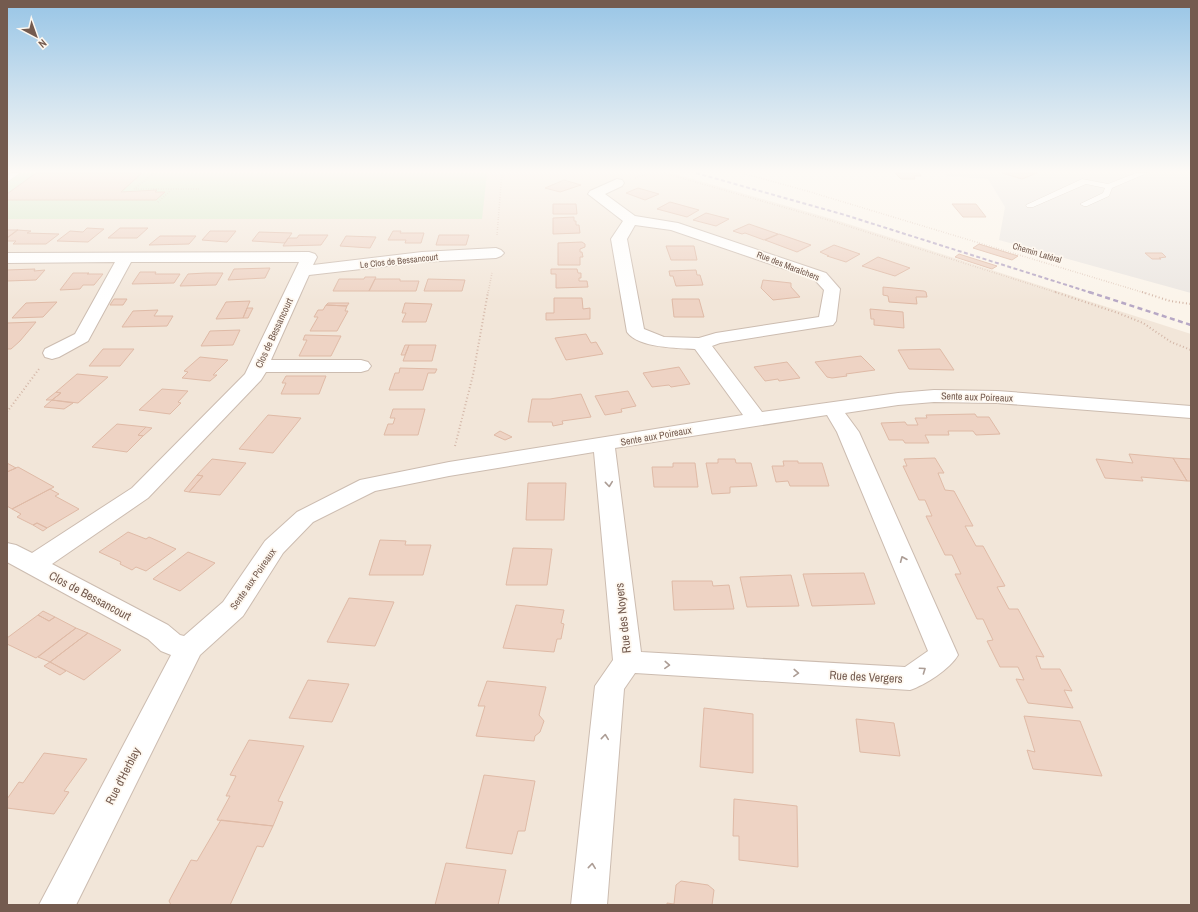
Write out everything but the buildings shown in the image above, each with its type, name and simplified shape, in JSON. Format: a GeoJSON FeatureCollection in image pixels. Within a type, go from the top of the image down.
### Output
{"type":"FeatureCollection","features":[{"type":"Feature","properties":{"kind":"street","name":"Rue des Maraîchers"},"geometry":{"type":"LineString","coordinates":[[625,216],[631,220],[681,228],[820,276],[832,289],[828,321],[716,338],[701,344],[661,342],[636,332],[619,239],[631,220]]}},
{"type":"Feature","properties":{"kind":"street","name":"Le Clos de Bessancourt"},"geometry":{"type":"LineString","coordinates":[[303,271],[422,257],[496,253]]}},
{"type":"Feature","properties":{"kind":"street","name":"Clos de Bessancourt"},"geometry":{"type":"LineString","coordinates":[[7,258],[309,257],[254,376],[140,493],[32,565]]}},
{"type":"Feature","properties":{"kind":"street"},"geometry":{"type":"LineString","coordinates":[[52,353],[82,337],[126,258]]}},
{"type":"Feature","properties":{"kind":"street"},"geometry":{"type":"LineString","coordinates":[[701,344],[757,419]]}},
{"type":"Feature","properties":{"kind":"street"},"geometry":{"type":"LineString","coordinates":[[258,366],[361,366]]}},
{"type":"Feature","properties":{"kind":"street","name":"Sente aux Poireaux"},"geometry":{"type":"LineString","coordinates":[[189,648],[233,609],[274,547],[305,517],[368,485],[449,469],[757,419],[832,408],[926,397],[997,397],[1191,412]]}},
{"type":"Feature","properties":{"kind":"street","name":"Rue des Vergers"},"geometry":{"type":"LineString","coordinates":[[628,662],[910,680],[944,655],[848,432],[832,408]]}},
{"type":"Feature","properties":{"kind":"street","name":"Rue des Noyers"},"geometry":{"type":"LineString","coordinates":[[589,905],[610,686],[628,662],[604,445]]}},
{"type":"Feature","properties":{"kind":"street","name":"Clos de Bessancourt"},"geometry":{"type":"LineString","coordinates":[[7,551],[158,632],[171,644],[189,648]]}},
{"type":"Feature","properties":{"kind":"street","name":"Rue d'Herblay"},"geometry":{"type":"LineString","coordinates":[[57,905],[189,648]]}},
{"type":"Feature","properties":{"kind":"path"},"geometry":{"type":"LineString","coordinates":[[449,469],[474,375],[496,253],[499,216]]}},
{"type":"Feature","properties":{"kind":"path"},"geometry":{"type":"LineString","coordinates":[[815,216],[1118,313],[1143,323],[1171,342],[1190,350]]}},
{"type":"Feature","properties":{"kind":"path","name":"Chemin Latéral"},"geometry":{"type":"LineString","coordinates":[[888,216],[1170,301],[1191,304]]}},
{"type":"Feature","properties":{"kind":"path"},"geometry":{"type":"LineString","coordinates":[[7,412],[52,353]]}},
{"type":"Feature","properties":{"kind":"shaded area"},"geometry":{"type":"Polygon","coordinates":[[[7,216],[820,216],[1191,334],[1191,905],[7,905],[7,216]]]}},
{"type":"Feature","properties":{"kind":"shaded area"},"geometry":{"type":"Polygon","coordinates":[[[1003,216],[1191,216],[1191,293],[999,240],[1003,216]]]}},
{"type":"Feature","properties":{"kind":"green space"},"geometry":{"type":"Polygon","coordinates":[[[7,216],[482,216],[482,219],[7,219],[7,216]]]}},
{"type":"Feature","properties":{"kind":"railway"},"geometry":{"type":"LineString","coordinates":[[847,216],[1092,293]]}},
{"type":"Feature","properties":{"kind":"railway"},"geometry":{"type":"LineString","coordinates":[[1089,292],[1191,325]]}}]}
